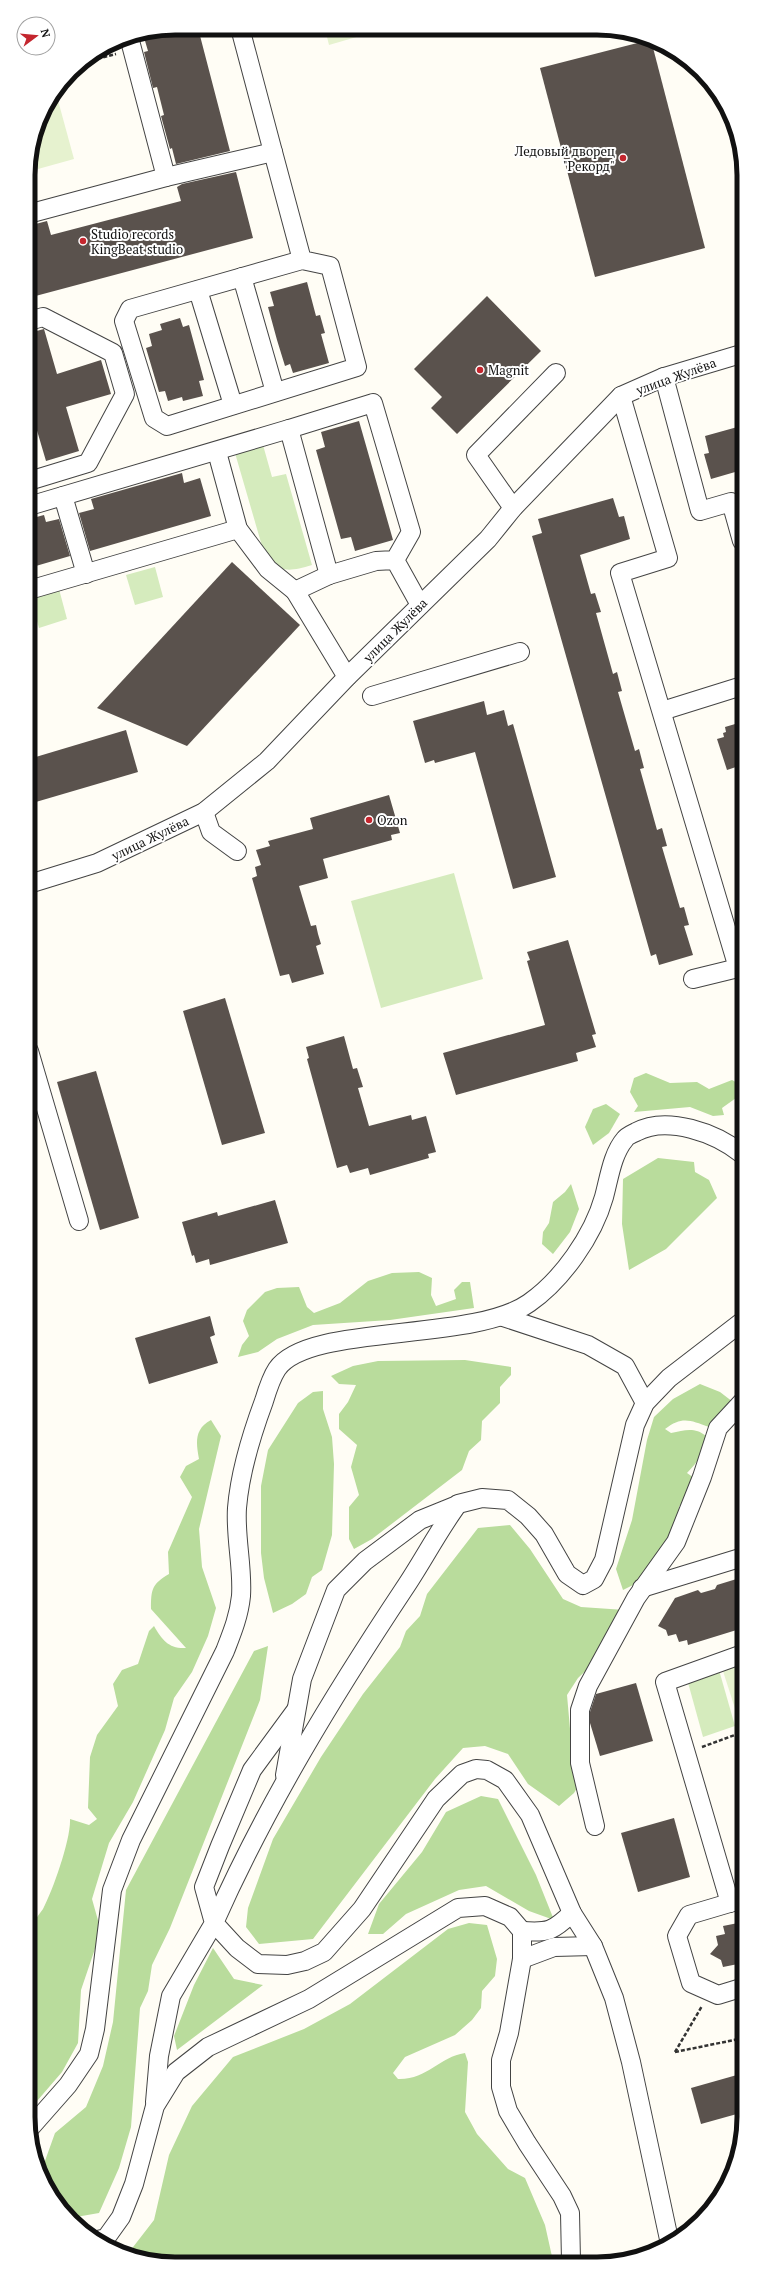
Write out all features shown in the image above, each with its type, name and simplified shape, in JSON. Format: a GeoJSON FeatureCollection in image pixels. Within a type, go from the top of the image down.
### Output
{"type":"FeatureCollection","features":[{"type":"Feature","properties":{"kind":"street"},"geometry":{"type":"LineString","coordinates":[[242,35],[302,260]]}},
{"type":"Feature","properties":{"kind":"street"},"geometry":{"type":"LineString","coordinates":[[130,43],[166,177]]}},
{"type":"Feature","properties":{"kind":"street"},"geometry":{"type":"LineString","coordinates":[[35,212],[166,177],[272,152]]}},
{"type":"Feature","properties":{"kind":"street"},"geometry":{"type":"LineString","coordinates":[[302,260],[330,266],[357,367],[167,426],[154,418],[124,321],[130,309],[302,260]]}},
{"type":"Feature","properties":{"kind":"street"},"geometry":{"type":"LineString","coordinates":[[242,277],[275,392]]}},
{"type":"Feature","properties":{"kind":"street"},"geometry":{"type":"LineString","coordinates":[[198,290],[233,405]]}},
{"type":"Feature","properties":{"kind":"street"},"geometry":{"type":"LineString","coordinates":[[35,319],[43,317],[113,352],[125,394],[88,463],[35,479]]}},
{"type":"Feature","properties":{"kind":"street","name":"улица Жулёва"},"geometry":{"type":"LineString","coordinates":[[35,882],[97,863],[204,812],[267,760],[347,677],[488,538],[513,508],[621,396],[664,377],[737,355]]}},
{"type":"Feature","properties":{"kind":"street"},"geometry":{"type":"LineString","coordinates":[[513,508],[476,455],[556,373]]}},
{"type":"Feature","properties":{"kind":"street"},"geometry":{"type":"LineString","coordinates":[[664,377],[700,511],[731,502],[737,523]]}},
{"type":"Feature","properties":{"kind":"street"},"geometry":{"type":"LineString","coordinates":[[621,396],[668,558],[620,573],[737,965]]}},
{"type":"Feature","properties":{"kind":"street"},"geometry":{"type":"LineString","coordinates":[[35,504],[217,452],[373,404],[411,532],[395,560]]}},
{"type":"Feature","properties":{"kind":"street"},"geometry":{"type":"LineString","coordinates":[[289,429],[329,575]]}},
{"type":"Feature","properties":{"kind":"street"},"geometry":{"type":"LineString","coordinates":[[217,452],[238,529],[268,568],[294,591],[347,677]]}},
{"type":"Feature","properties":{"kind":"street"},"geometry":{"type":"LineString","coordinates":[[63,496],[86,574]]}},
{"type":"Feature","properties":{"kind":"street"},"geometry":{"type":"LineString","coordinates":[[35,588],[238,529]]}},
{"type":"Feature","properties":{"kind":"street"},"geometry":{"type":"LineString","coordinates":[[294,591],[329,575],[376,561],[395,560]]}},
{"type":"Feature","properties":{"kind":"street"},"geometry":{"type":"LineString","coordinates":[[395,560],[420,605]]}},
{"type":"Feature","properties":{"kind":"street"},"geometry":{"type":"LineString","coordinates":[[372,696],[520,652]]}},
{"type":"Feature","properties":{"kind":"street"},"geometry":{"type":"LineString","coordinates":[[662,711],[737,688]]}},
{"type":"Feature","properties":{"kind":"street"},"geometry":{"type":"LineString","coordinates":[[204,812],[211,832],[237,851]]}},
{"type":"Feature","properties":{"kind":"street"},"geometry":{"type":"LineString","coordinates":[[693,979],[737,968]]}},
{"type":"Feature","properties":{"kind":"street"},"geometry":{"type":"LineString","coordinates":[[35,1068],[79,1221]]}},
{"type":"Feature","properties":{"kind":"street"},"geometry":{"type":"LineString","coordinates":[[35,2123],[68,2085],[89,2054],[95,2029],[112,1890],[131,1840],[226,1651],[236,1622],[241,1595],[237,1509],[245,1458],[265,1399],[278,1368],[298,1351],[324,1344],[464,1326],[503,1317],[528,1304],[557,1279],[578,1249],[596,1219],[604,1197],[609,1171],[625,1139],[646,1126],[665,1125],[690,1129],[717,1138],[737,1151]]}},
{"type":"Feature","properties":{"kind":"street"},"geometry":{"type":"LineString","coordinates":[[503,1317],[588,1345],[625,1366],[645,1403]]}},
{"type":"Feature","properties":{"kind":"street"},"geometry":{"type":"LineString","coordinates":[[283,1788],[302,1679],[336,1590],[365,1561],[420,1520],[458,1504],[482,1498],[508,1500],[528,1516],[544,1534],[567,1574],[583,1585],[594,1579],[604,1560],[635,1425],[645,1403],[669,1378],[737,1325]]}},
{"type":"Feature","properties":{"kind":"street"},"geometry":{"type":"LineString","coordinates":[[594,1826],[580,1763],[580,1710],[588,1686],[642,1588],[676,1542],[702,1477],[718,1428],[737,1407]]}},
{"type":"Feature","properties":{"kind":"street"},"geometry":{"type":"LineString","coordinates":[[105,2238],[121,2217],[134,2184],[155,2106],[159,2056],[171,1996],[214,1923],[254,1838],[349,1671],[458,1504]]}},
{"type":"Feature","properties":{"kind":"street"},"geometry":{"type":"LineString","coordinates":[[642,1588],[737,1560]]}},
{"type":"Feature","properties":{"kind":"street"},"geometry":{"type":"LineString","coordinates":[[737,1656],[665,1682],[737,1901],[689,1915],[677,1936],[691,1983],[718,1995],[737,1989]]}},
{"type":"Feature","properties":{"kind":"street"},"geometry":{"type":"LineString","coordinates":[[296,1710],[252,1770],[212,1866],[204,1887],[214,1923],[237,1948],[258,1964],[287,1965],[305,1961],[324,1952],[362,1909],[436,1799],[462,1774],[476,1768],[487,1770],[505,1780],[530,1815],[572,1913],[593,1946],[614,1998],[631,2062],[669,2237]]}},
{"type":"Feature","properties":{"kind":"street"},"geometry":{"type":"LineString","coordinates":[[155,2106],[176,2072],[208,2047],[309,1999],[458,1908],[485,1906],[510,1917],[522,1931],[522,1959],[509,2033],[501,2060],[501,2087],[508,2111],[562,2196],[570,2213],[571,2257]]}},
{"type":"Feature","properties":{"kind":"street"},"geometry":{"type":"LineString","coordinates":[[522,1931],[543,1933],[555,1929],[572,1913]]}},
{"type":"Feature","properties":{"kind":"street"},"geometry":{"type":"LineString","coordinates":[[522,1959],[554,1947],[593,1946]]}},
{"type":"Feature","properties":{"kind":"path"},"geometry":{"type":"LineString","coordinates":[[109,51],[130,43]]}},
{"type":"Feature","properties":{"kind":"path"},"geometry":{"type":"LineString","coordinates":[[701,1747],[737,1734]]}},
{"type":"Feature","properties":{"kind":"path"},"geometry":{"type":"LineString","coordinates":[[710,1992],[675,2052],[737,2039]]}},
{"type":"Feature","properties":{"kind":"green space"},"geometry":{"type":"Polygon","coordinates":[[[326,35],[363,35],[329,45],[326,35]]]}},
{"type":"Feature","properties":{"kind":"green space"},"geometry":{"type":"Polygon","coordinates":[[[58,99],[74,159],[38,169],[36,160],[42,130],[49,113],[58,99]]]}},
{"type":"Feature","properties":{"kind":"green space"},"geometry":{"type":"Polygon","coordinates":[[[263,445],[272,477],[286,474],[312,565],[288,570],[282,569],[272,561],[262,546],[235,453],[263,445]]]}},
{"type":"Feature","properties":{"kind":"green space"},"geometry":{"type":"Polygon","coordinates":[[[155,567],[163,597],[135,605],[126,575],[155,567]]]}},
{"type":"Feature","properties":{"kind":"green space"},"geometry":{"type":"Polygon","coordinates":[[[59,589],[67,619],[39,628],[35,614],[35,596],[59,589]]]}},
{"type":"Feature","properties":{"kind":"green space"},"geometry":{"type":"Polygon","coordinates":[[[454,873],[483,979],[381,1008],[351,901],[454,873]]]}},
{"type":"Feature","properties":{"kind":"green space"},"geometry":{"type":"Polygon","coordinates":[[[646,1073],[670,1083],[697,1082],[709,1089],[732,1080],[737,1083],[737,1095],[736,1098],[722,1108],[724,1115],[713,1116],[690,1107],[634,1112],[638,1106],[630,1092],[634,1078],[646,1073]]]}},
{"type":"Feature","properties":{"kind":"green space"},"geometry":{"type":"Polygon","coordinates":[[[606,1104],[620,1114],[609,1133],[593,1145],[585,1127],[593,1109],[606,1104]]]}},
{"type":"Feature","properties":{"kind":"green space"},"geometry":{"type":"Polygon","coordinates":[[[658,1158],[694,1162],[695,1172],[709,1180],[717,1198],[666,1249],[629,1270],[622,1224],[623,1179],[658,1158]]]}},
{"type":"Feature","properties":{"kind":"green space"},"geometry":{"type":"Polygon","coordinates":[[[571,1184],[579,1209],[570,1232],[553,1254],[542,1244],[543,1232],[549,1223],[553,1202],[565,1192],[571,1184]]]}},
{"type":"Feature","properties":{"kind":"green space"},"geometry":{"type":"Polygon","coordinates":[[[419,1272],[432,1278],[431,1295],[436,1306],[456,1299],[454,1290],[462,1282],[470,1282],[474,1308],[390,1320],[313,1325],[277,1339],[258,1352],[238,1357],[242,1345],[249,1336],[243,1321],[247,1310],[265,1292],[277,1288],[299,1287],[307,1307],[314,1313],[340,1303],[368,1281],[392,1273],[419,1272]]]}},
{"type":"Feature","properties":{"kind":"green space"},"geometry":{"type":"Polygon","coordinates":[[[465,1360],[511,1367],[511,1375],[500,1387],[500,1403],[482,1421],[481,1440],[469,1451],[462,1470],[372,1539],[354,1549],[349,1539],[349,1507],[359,1495],[351,1467],[357,1445],[339,1429],[339,1414],[348,1402],[356,1385],[339,1384],[331,1376],[353,1366],[378,1361],[465,1360]]]}},
{"type":"Feature","properties":{"kind":"green space"},"geometry":{"type":"Polygon","coordinates":[[[700,1384],[720,1392],[733,1402],[709,1427],[686,1420],[676,1422],[665,1429],[671,1433],[694,1430],[706,1436],[704,1447],[700,1456],[687,1473],[697,1480],[693,1501],[679,1506],[678,1524],[653,1575],[623,1590],[616,1569],[632,1520],[647,1440],[654,1417],[673,1399],[700,1384]]]}},
{"type":"Feature","properties":{"kind":"green space"},"geometry":{"type":"Polygon","coordinates":[[[323,1391],[323,1409],[332,1437],[334,1464],[332,1535],[322,1570],[312,1577],[306,1594],[292,1604],[273,1613],[264,1578],[261,1553],[261,1486],[268,1450],[298,1403],[313,1392],[323,1391]]]}},
{"type":"Feature","properties":{"kind":"green space"},"geometry":{"type":"Polygon","coordinates":[[[211,1420],[221,1436],[199,1529],[202,1567],[216,1608],[208,1636],[192,1672],[174,1698],[165,1730],[133,1802],[109,1843],[92,1899],[101,1931],[81,1990],[78,2043],[62,2072],[35,2103],[35,1920],[43,1909],[52,1890],[65,1851],[70,1828],[70,1819],[89,1825],[97,1819],[88,1808],[90,1757],[97,1735],[118,1706],[113,1684],[122,1670],[138,1664],[149,1631],[154,1626],[167,1643],[175,1647],[186,1648],[151,1609],[151,1596],[156,1584],[169,1574],[168,1552],[192,1497],[180,1477],[186,1466],[199,1459],[197,1442],[199,1432],[205,1424],[211,1420]]]}},
{"type":"Feature","properties":{"kind":"green space"},"geometry":{"type":"Polygon","coordinates":[[[510,1525],[530,1549],[563,1599],[581,1607],[625,1610],[596,1661],[578,1678],[567,1695],[571,1740],[580,1783],[574,1793],[559,1806],[528,1784],[508,1754],[485,1746],[463,1748],[435,1779],[313,1939],[259,1944],[246,1927],[248,1908],[273,1839],[321,1757],[363,1694],[400,1647],[406,1631],[420,1616],[427,1594],[478,1528],[510,1525]]]}},
{"type":"Feature","properties":{"kind":"green space"},"geometry":{"type":"Polygon","coordinates":[[[268,1646],[260,1700],[170,1928],[152,1965],[148,1991],[140,2008],[131,2127],[119,2168],[99,2213],[77,2217],[59,2195],[49,2179],[44,2165],[55,2133],[86,2107],[103,2066],[113,2022],[126,1890],[254,1651],[268,1646]]]}},
{"type":"Feature","properties":{"kind":"green space"},"geometry":{"type":"Polygon","coordinates":[[[737,1662],[737,1715],[722,1668],[737,1662]]]}},
{"type":"Feature","properties":{"kind":"green space"},"geometry":{"type":"Polygon","coordinates":[[[719,1670],[735,1726],[703,1737],[687,1679],[719,1670]]]}},
{"type":"Feature","properties":{"kind":"green space"},"geometry":{"type":"Polygon","coordinates":[[[481,1796],[498,1799],[536,1875],[554,1920],[529,1911],[486,1886],[459,1890],[406,1914],[383,1934],[368,1934],[379,1904],[422,1852],[446,1812],[481,1796]]]}},
{"type":"Feature","properties":{"kind":"green space"},"geometry":{"type":"Polygon","coordinates":[[[469,1923],[487,1925],[497,1959],[495,1976],[482,1991],[481,2008],[472,2020],[455,2035],[405,2057],[393,2073],[398,2079],[417,2076],[456,2055],[465,2053],[468,2062],[465,2112],[477,2134],[508,2169],[525,2178],[545,2225],[552,2257],[166,2257],[131,2250],[154,2220],[169,2155],[192,2106],[233,2057],[304,2029],[350,2004],[448,1929],[469,1923]]]}},
{"type":"Feature","properties":{"kind":"green space"},"geometry":{"type":"Polygon","coordinates":[[[213,1948],[234,1979],[263,1985],[177,2050],[174,2036],[194,1985],[213,1948]]]}},
{"type":"Feature","properties":{"kind":"building"},"geometry":{"type":"Polygon","coordinates":[[[166,35],[200,35],[230,151],[176,164],[172,148],[170,149],[161,116],[164,115],[157,87],[153,88],[144,52],[148,51],[144,39],[166,35]]]}},
{"type":"Feature","properties":{"kind":"building","name":"Ледовый дворец \"Рекорд\""},"geometry":{"type":"Polygon","coordinates":[[[642,42],[653,47],[705,248],[595,277],[540,68],[642,42]]]}},
{"type":"Feature","properties":{"kind":"building"},"geometry":{"type":"Polygon","coordinates":[[[236,172],[253,238],[35,296],[35,224],[47,221],[51,235],[181,201],[177,187],[182,184],[236,172]]]}},
{"type":"Feature","properties":{"kind":"building"},"geometry":{"type":"Polygon","coordinates":[[[307,282],[316,316],[320,315],[325,333],[321,334],[329,363],[293,373],[290,364],[285,366],[277,340],[268,307],[274,306],[270,292],[307,282]]]}},
{"type":"Feature","properties":{"kind":"building"},"geometry":{"type":"Polygon","coordinates":[[[487,296],[541,351],[457,434],[431,408],[442,397],[414,369],[487,296]]]}},
{"type":"Feature","properties":{"kind":"building"},"geometry":{"type":"Polygon","coordinates":[[[180,318],[183,327],[189,325],[204,380],[199,381],[203,396],[183,401],[182,397],[168,401],[165,391],[159,392],[146,348],[152,346],[149,334],[162,330],[160,324],[180,318]]]}},
{"type":"Feature","properties":{"kind":"building"},"geometry":{"type":"Polygon","coordinates":[[[44,329],[57,374],[101,360],[111,394],[66,407],[79,451],[46,461],[35,424],[35,331],[44,329]]]}},
{"type":"Feature","properties":{"kind":"building"},"geometry":{"type":"Polygon","coordinates":[[[359,421],[393,540],[355,551],[351,537],[341,539],[316,450],[325,447],[321,432],[359,421]]]}},
{"type":"Feature","properties":{"kind":"building"},"geometry":{"type":"Polygon","coordinates":[[[737,427],[737,471],[711,479],[704,454],[709,453],[705,436],[737,427]]]}},
{"type":"Feature","properties":{"kind":"building"},"geometry":{"type":"Polygon","coordinates":[[[182,473],[184,483],[200,478],[211,516],[90,551],[79,513],[94,509],[91,499],[182,473]]]}},
{"type":"Feature","properties":{"kind":"building"},"geometry":{"type":"Polygon","coordinates":[[[613,498],[619,517],[624,516],[630,539],[580,555],[591,594],[595,593],[601,612],[596,613],[613,674],[617,672],[622,691],[618,692],[635,751],[639,749],[644,768],[640,769],[657,830],[662,828],[667,846],[662,847],[680,908],[684,907],[689,925],[684,926],[693,955],[659,965],[656,954],[651,956],[532,536],[542,533],[538,519],[613,498]]]}},
{"type":"Feature","properties":{"kind":"building"},"geometry":{"type":"Polygon","coordinates":[[[44,515],[46,522],[59,519],[70,556],[35,566],[35,517],[44,515]]]}},
{"type":"Feature","properties":{"kind":"building"},"geometry":{"type":"Polygon","coordinates":[[[232,562],[300,625],[187,746],[97,708],[232,562]]]}},
{"type":"Feature","properties":{"kind":"building"},"geometry":{"type":"Polygon","coordinates":[[[484,701],[487,715],[504,710],[508,726],[513,724],[556,877],[513,889],[475,752],[435,763],[434,760],[425,763],[413,721],[484,701]]]}},
{"type":"Feature","properties":{"kind":"building"},"geometry":{"type":"Polygon","coordinates":[[[737,723],[737,767],[727,770],[717,739],[724,737],[723,733],[726,732],[725,727],[737,723]]]}},
{"type":"Feature","properties":{"kind":"building"},"geometry":{"type":"Polygon","coordinates":[[[126,730],[138,772],[35,802],[35,757],[126,730]]]}},
{"type":"Feature","properties":{"kind":"building"},"geometry":{"type":"Polygon","coordinates":[[[389,795],[400,833],[391,835],[392,840],[323,859],[328,878],[299,886],[311,926],[316,925],[321,944],[316,946],[324,974],[292,983],[289,974],[280,976],[252,878],[257,876],[255,867],[261,865],[256,850],[270,846],[268,841],[313,829],[310,818],[389,795]]]}},
{"type":"Feature","properties":{"kind":"building"},"geometry":{"type":"Polygon","coordinates":[[[568,940],[596,1034],[592,1035],[596,1047],[576,1053],[578,1061],[456,1095],[443,1053],[545,1025],[527,961],[530,960],[527,952],[568,940]]]}},
{"type":"Feature","properties":{"kind":"building"},"geometry":{"type":"Polygon","coordinates":[[[225,998],[265,1133],[222,1145],[183,1011],[225,998]]]}},
{"type":"Feature","properties":{"kind":"building"},"geometry":{"type":"Polygon","coordinates":[[[344,1036],[353,1069],[357,1068],[363,1087],[358,1088],[369,1126],[411,1115],[412,1120],[426,1116],[436,1152],[428,1154],[429,1158],[370,1175],[368,1168],[350,1173],[347,1165],[337,1168],[307,1059],[309,1058],[306,1047],[344,1036]]]}},
{"type":"Feature","properties":{"kind":"building"},"geometry":{"type":"Polygon","coordinates":[[[96,1071],[139,1218],[100,1230],[57,1082],[96,1071]]]}},
{"type":"Feature","properties":{"kind":"building"},"geometry":{"type":"Polygon","coordinates":[[[275,1200],[288,1243],[210,1265],[209,1259],[196,1263],[194,1255],[192,1256],[182,1222],[217,1212],[218,1216],[275,1200]]]}},
{"type":"Feature","properties":{"kind":"building"},"geometry":{"type":"Polygon","coordinates":[[[210,1316],[215,1335],[210,1337],[218,1363],[149,1384],[135,1338],[210,1316]]]}},
{"type":"Feature","properties":{"kind":"building"},"geometry":{"type":"Polygon","coordinates":[[[737,1579],[737,1630],[688,1645],[687,1640],[679,1642],[676,1634],[668,1636],[666,1630],[658,1626],[675,1598],[698,1590],[701,1593],[715,1589],[717,1585],[737,1579]]]}},
{"type":"Feature","properties":{"kind":"building"},"geometry":{"type":"Polygon","coordinates":[[[636,1683],[653,1741],[600,1756],[590,1723],[590,1712],[596,1694],[636,1683]]]}},
{"type":"Feature","properties":{"kind":"building"},"geometry":{"type":"Polygon","coordinates":[[[674,1818],[690,1877],[638,1892],[621,1833],[674,1818]]]}},
{"type":"Feature","properties":{"kind":"building"},"geometry":{"type":"Polygon","coordinates":[[[737,1923],[737,1964],[723,1967],[721,1960],[710,1954],[718,1945],[716,1936],[725,1934],[723,1926],[737,1923]]]}},
{"type":"Feature","properties":{"kind":"building"},"geometry":{"type":"Polygon","coordinates":[[[737,2075],[737,2114],[701,2124],[691,2088],[737,2075]]]}},
{"type":"Feature","properties":{"kind":"place","name":"Ледовый дворец \"Рекорд\""},"geometry":{"type":"Point","coordinates":[623,158]}},
{"type":"Feature","properties":{"kind":"place","name":"Studio records KingBeat studio"},"geometry":{"type":"Point","coordinates":[83,241]}},
{"type":"Feature","properties":{"kind":"place","name":"Magnit"},"geometry":{"type":"Point","coordinates":[480,370]}},
{"type":"Feature","properties":{"kind":"place","name":"Ozon"},"geometry":{"type":"Point","coordinates":[369,820]}}]}
